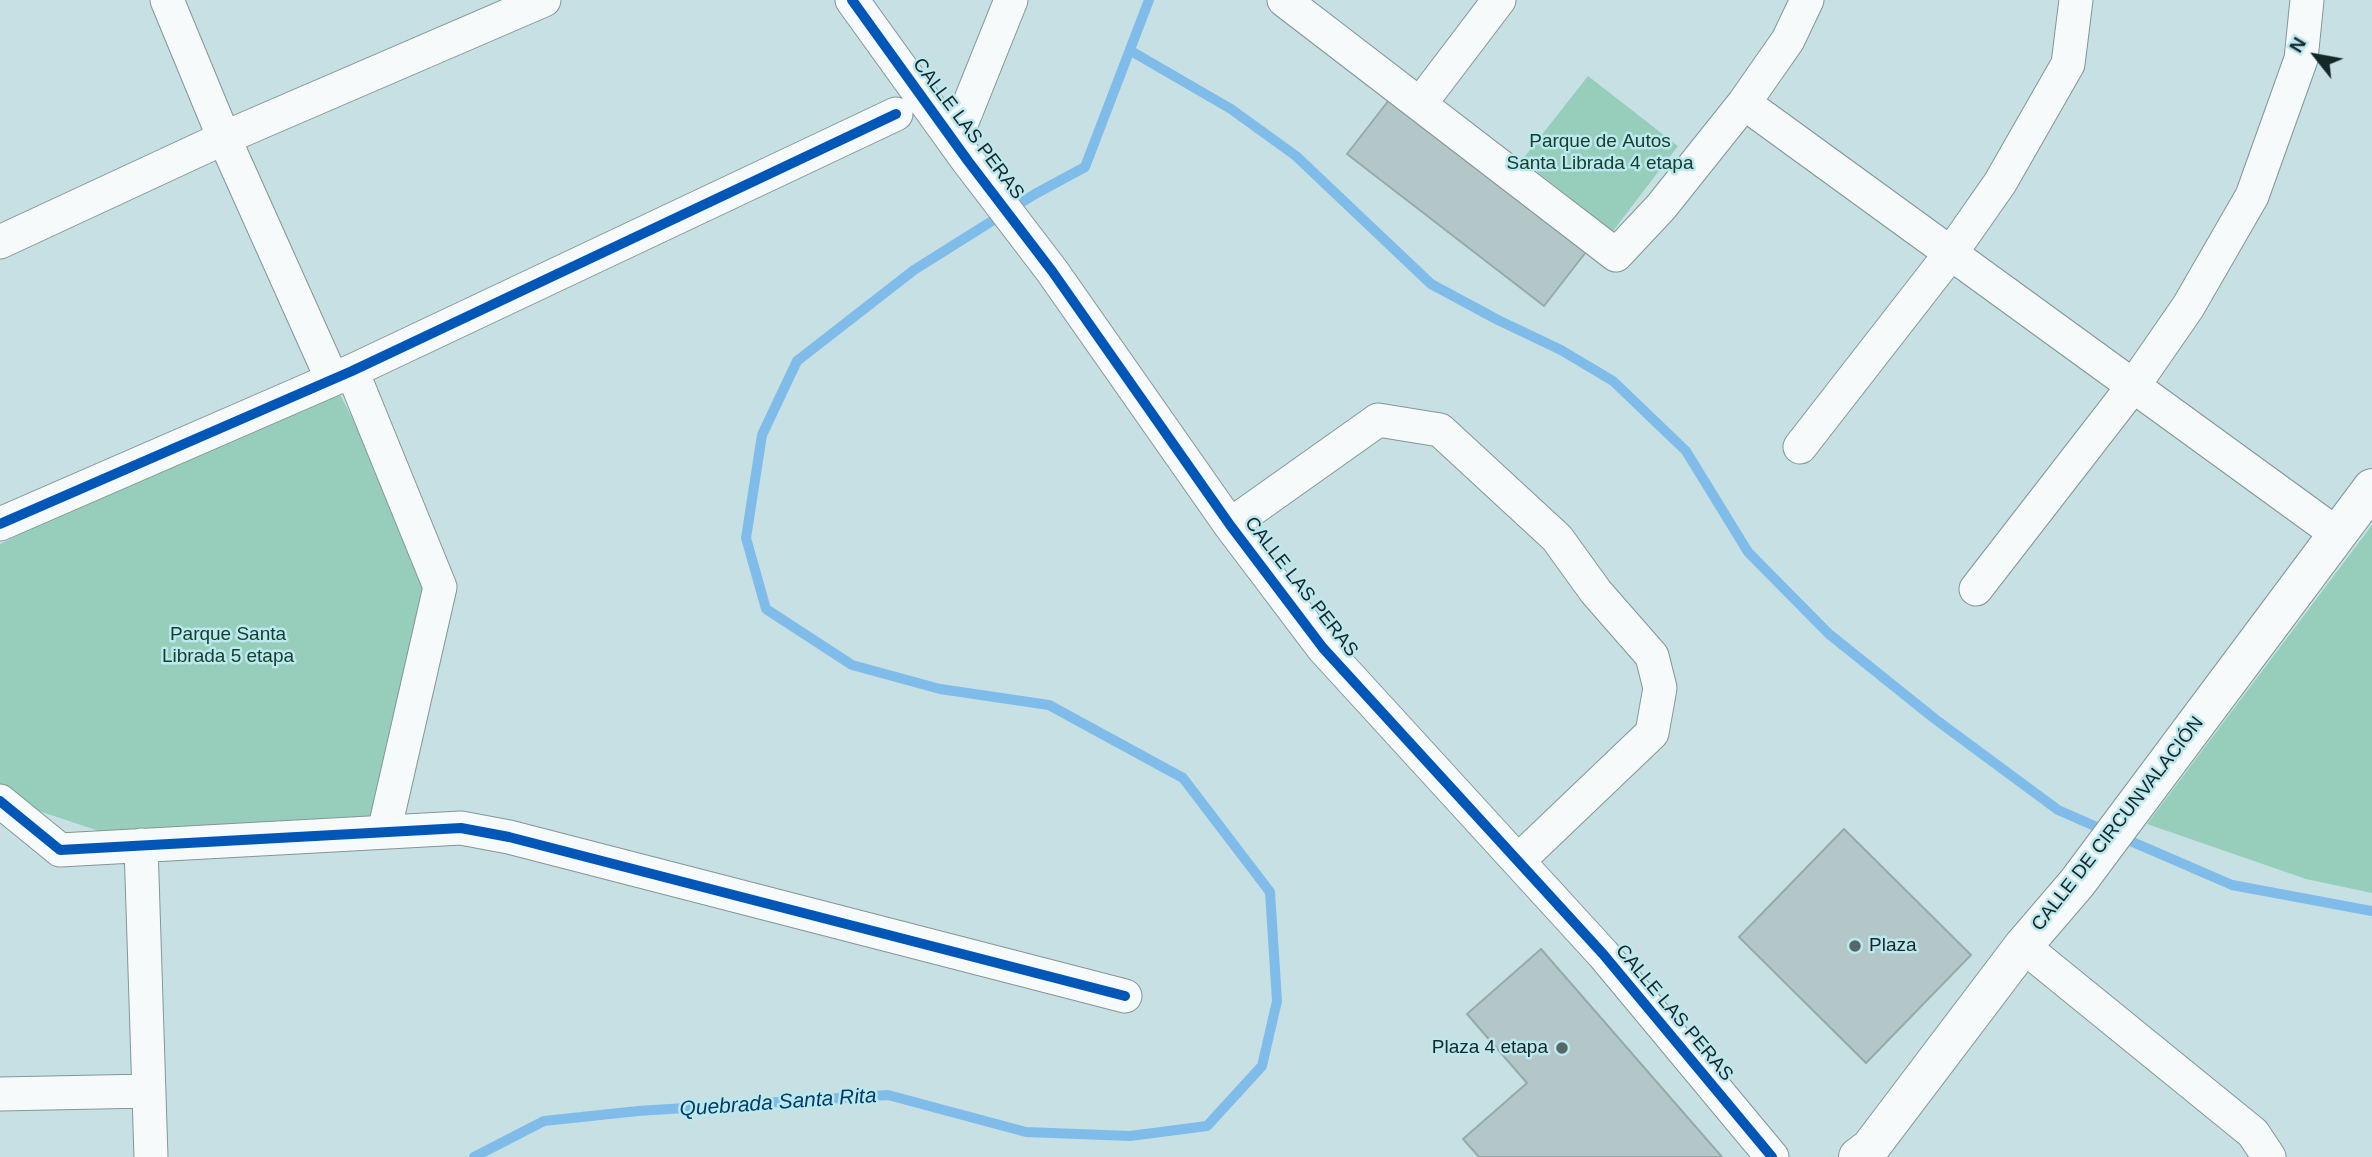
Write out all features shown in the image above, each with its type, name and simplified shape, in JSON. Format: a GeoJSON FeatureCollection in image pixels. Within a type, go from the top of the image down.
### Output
{"type":"FeatureCollection","features":[{"type":"Feature","properties":{"kind":"street"},"geometry":{"type":"LineString","coordinates":[[167,0],[224,138],[342,375],[440,587],[384,832]]}},
{"type":"Feature","properties":{"kind":"street"},"geometry":{"type":"LineString","coordinates":[[0,242],[224,138],[544,0]]}},
{"type":"Feature","properties":{"kind":"street","name":"CALLE LAS PERAS"},"geometry":{"type":"LineString","coordinates":[[852,0],[1052,271],[1230,525],[1323,648],[1603,954],[1772,1157]]}},
{"type":"Feature","properties":{"kind":"street"},"geometry":{"type":"LineString","coordinates":[[961,151],[1011,0]]}},
{"type":"Feature","properties":{"kind":"street"},"geometry":{"type":"LineString","coordinates":[[1283,0],[1616,255],[1661,207],[1744,103],[1788,40],[1807,0]]}},
{"type":"Feature","properties":{"kind":"street"},"geometry":{"type":"LineString","coordinates":[[1420,104],[1499,0]]}},
{"type":"Feature","properties":{"kind":"street"},"geometry":{"type":"LineString","coordinates":[[1800,447],[1951,253],[2000,183],[2068,64],[2076,0]]}},
{"type":"Feature","properties":{"kind":"street"},"geometry":{"type":"LineString","coordinates":[[1976,589],[2134,385],[2188,307],[2252,196],[2301,59],[2307,0]]}},
{"type":"Feature","properties":{"kind":"street"},"geometry":{"type":"LineString","coordinates":[[1744,103],[2337,534]]}},
{"type":"Feature","properties":{"kind":"street"},"geometry":{"type":"LineString","coordinates":[[0,524],[342,375],[896,114]]}},
{"type":"Feature","properties":{"kind":"street"},"geometry":{"type":"LineString","coordinates":[[1230,525],[1378,420],[1440,430],[1557,538],[1597,592],[1652,656],[1660,688],[1651,733],[1518,861]]}},
{"type":"Feature","properties":{"kind":"street","name":"CALLE DE CIRCUNVALACIÓN"},"geometry":{"type":"LineString","coordinates":[[1858,1157],[1870,1148],[2023,946],[2077,883],[2372,488]]}},
{"type":"Feature","properties":{"kind":"street"},"geometry":{"type":"LineString","coordinates":[[0,802],[60,850],[461,828],[509,836],[1125,996]]}},
{"type":"Feature","properties":{"kind":"street"},"geometry":{"type":"LineString","coordinates":[[141,845],[151,1157]]}},
{"type":"Feature","properties":{"kind":"street"},"geometry":{"type":"LineString","coordinates":[[2023,946],[2253,1133],[2269,1157]]}},
{"type":"Feature","properties":{"kind":"street"},"geometry":{"type":"LineString","coordinates":[[0,1094],[149,1091]]}},
{"type":"Feature","properties":{"kind":"green space","name":"Parque de Autos Santa Librada 4 etapa"},"geometry":{"type":"Polygon","coordinates":[[[1588,76],[1678,146],[1613,231],[1522,160],[1588,76]]]}},
{"type":"Feature","properties":{"kind":"green space","name":"Parque Santa Librada 5 etapa"},"geometry":{"type":"Polygon","coordinates":[[[332,379],[440,587],[384,832],[141,845],[0,798],[0,544],[332,379]]]}},
{"type":"Feature","properties":{"kind":"green space"},"geometry":{"type":"Polygon","coordinates":[[[2372,525],[2372,893],[2306,879],[2147,824],[2372,525]]]}},
{"type":"Feature","properties":{"kind":"building"},"geometry":{"type":"Polygon","coordinates":[[[1389,100],[1586,252],[1544,306],[1347,154],[1389,100]]]}},
{"type":"Feature","properties":{"kind":"building","name":"Plaza"},"geometry":{"type":"Polygon","coordinates":[[[1844,829],[1971,955],[1866,1063],[1739,937],[1844,829]]]}},
{"type":"Feature","properties":{"kind":"building","name":"Plaza 4 etapa"},"geometry":{"type":"Polygon","coordinates":[[[1541,949],[1722,1157],[1479,1157],[1463,1139],[1527,1083],[1467,1014],[1541,949]]]}},
{"type":"Feature","properties":{"kind":"waterway","name":"Quebrada Santa Rita"},"geometry":{"type":"LineString","coordinates":[[474,1157],[544,1121],[638,1111],[888,1095],[1026,1132],[1130,1136],[1207,1126],[1262,1066],[1277,1001],[1270,892],[1183,778],[1049,705],[940,689],[852,665],[766,609],[746,538],[762,435],[797,361],[914,270],[1035,194],[1085,167],[1149,0]]}},
{"type":"Feature","properties":{"kind":"waterway"},"geometry":{"type":"LineString","coordinates":[[1131,51],[1231,109],[1296,156],[1431,284],[1561,350],[1613,381],[1686,451],[1748,552],[1829,634],[1935,719],[2058,810],[2106,831]]}},
{"type":"Feature","properties":{"kind":"waterway"},"geometry":{"type":"LineString","coordinates":[[2121,837],[2232,885],[2372,911]]}},
{"type":"Feature","properties":{"kind":"cycle path"},"geometry":{"type":"LineString","coordinates":[[852,0],[968,161],[1052,271],[1230,525],[1323,648],[1603,954],[1772,1157]]}},
{"type":"Feature","properties":{"kind":"cycle path"},"geometry":{"type":"LineString","coordinates":[[0,524],[352,371],[896,114]]}},
{"type":"Feature","properties":{"kind":"cycle path"},"geometry":{"type":"LineString","coordinates":[[0,801],[60,850],[461,828],[509,837],[1125,996]]}},
{"type":"Feature","properties":{"kind":"place","name":"Plaza"},"geometry":{"type":"Point","coordinates":[1855,946]}},
{"type":"Feature","properties":{"kind":"place","name":"Plaza 4 etapa"},"geometry":{"type":"Point","coordinates":[1562,1048]}}]}
